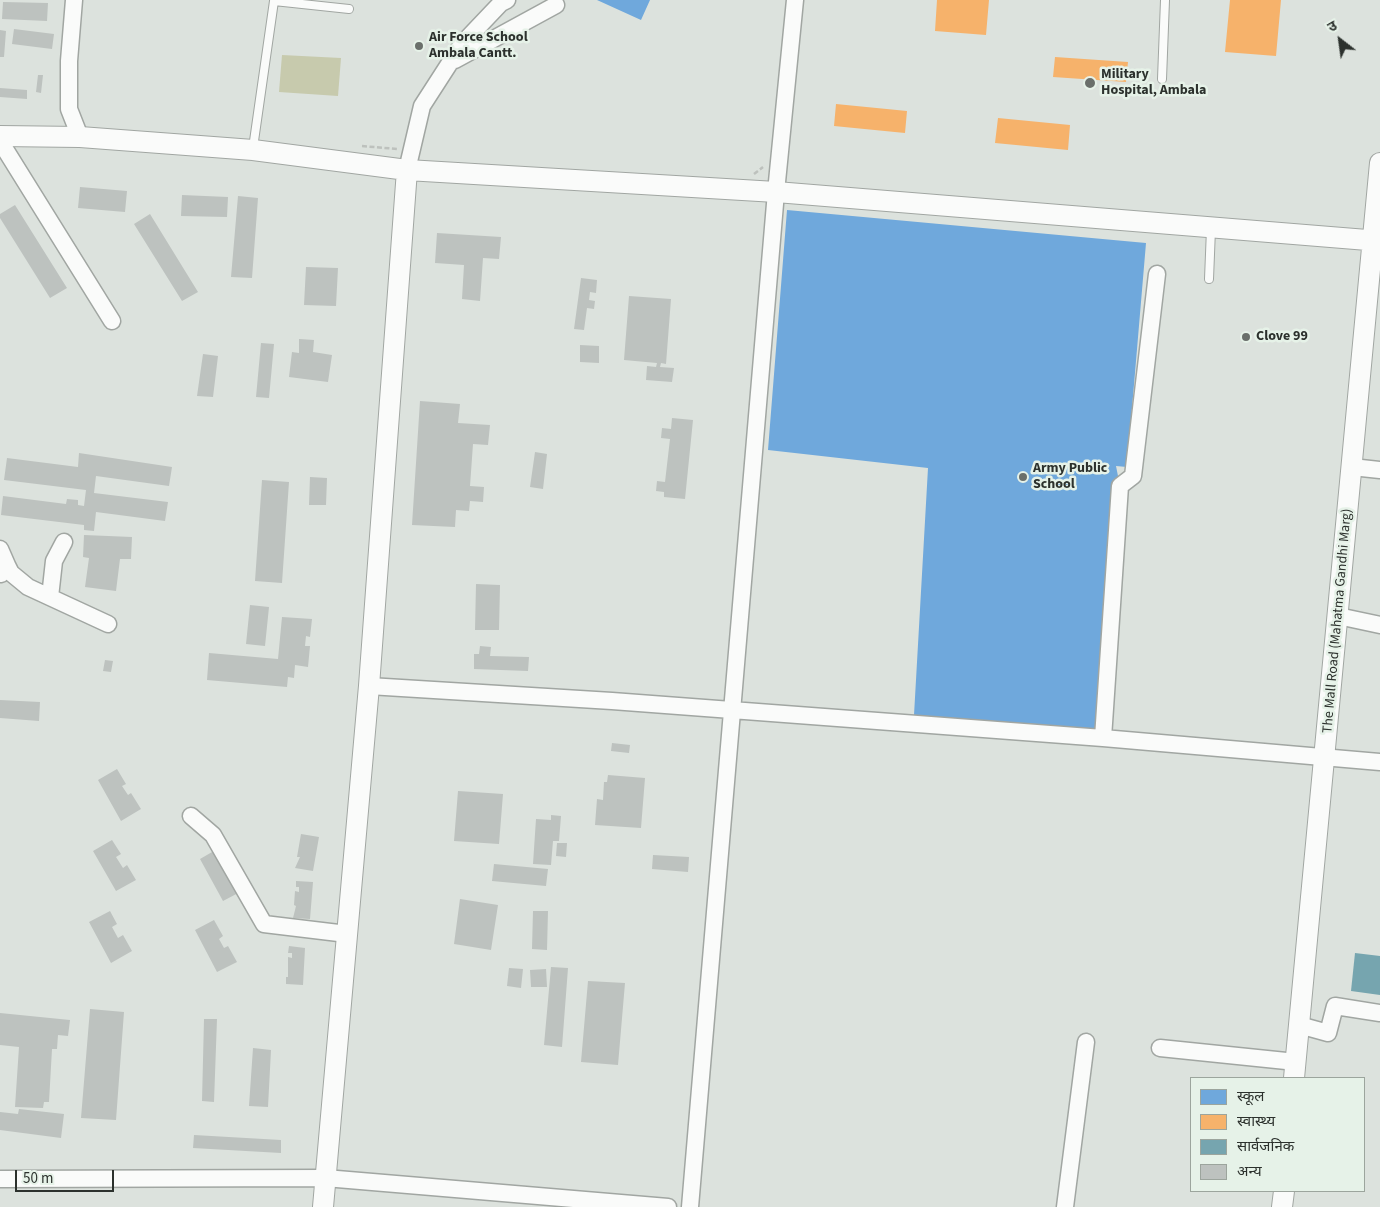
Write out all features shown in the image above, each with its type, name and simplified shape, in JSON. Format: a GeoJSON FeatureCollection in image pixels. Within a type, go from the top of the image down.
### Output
{"type":"FeatureCollection","features":[{"type":"Feature","properties":{"kind":"street"},"geometry":{"type":"LineString","coordinates":[[74,0],[69,61],[69,109],[80,137]]}},
{"type":"Feature","properties":{"kind":"street"},"geometry":{"type":"LineString","coordinates":[[322,1207],[369,686],[407,170],[422,106],[462,44],[507,0]]}},
{"type":"Feature","properties":{"kind":"street"},"geometry":{"type":"LineString","coordinates":[[690,1207],[776,192],[795,0]]}},
{"type":"Feature","properties":{"kind":"street"},"geometry":{"type":"LineString","coordinates":[[450,64],[464,54],[556,5]]}},
{"type":"Feature","properties":{"kind":"street"},"geometry":{"type":"LineString","coordinates":[[0,136],[80,137],[253,150],[407,170],[776,192],[1377,240]]}},
{"type":"Feature","properties":{"kind":"street"},"geometry":{"type":"LineString","coordinates":[[0,141],[112,322]]}},
{"type":"Feature","properties":{"kind":"street","name":"The Mall Road (Mahatma Gandhi Marg)"},"geometry":{"type":"LineString","coordinates":[[1295,1070],[1352,467],[1377,240],[1380,163]]}},
{"type":"Feature","properties":{"kind":"street"},"geometry":{"type":"LineString","coordinates":[[1103,738],[1120,486],[1133,476],[1157,274]]}},
{"type":"Feature","properties":{"kind":"street"},"geometry":{"type":"LineString","coordinates":[[1352,467],[1380,470]]}},
{"type":"Feature","properties":{"kind":"street"},"geometry":{"type":"LineString","coordinates":[[50,597],[54,561],[64,542]]}},
{"type":"Feature","properties":{"kind":"street"},"geometry":{"type":"LineString","coordinates":[[0,549],[3,570],[28,587],[108,624]]}},
{"type":"Feature","properties":{"kind":"street"},"geometry":{"type":"LineString","coordinates":[[1338,616],[1380,625]]}},
{"type":"Feature","properties":{"kind":"street"},"geometry":{"type":"LineString","coordinates":[[369,686],[1103,738],[1380,762]]}},
{"type":"Feature","properties":{"kind":"street"},"geometry":{"type":"LineString","coordinates":[[191,816],[213,835],[264,924],[347,934]]}},
{"type":"Feature","properties":{"kind":"street"},"geometry":{"type":"LineString","coordinates":[[1299,1025],[1328,1033],[1335,1006],[1380,1013]]}},
{"type":"Feature","properties":{"kind":"street"},"geometry":{"type":"LineString","coordinates":[[1066,1207],[1086,1042]]}},
{"type":"Feature","properties":{"kind":"street"},"geometry":{"type":"LineString","coordinates":[[1160,1048],[1295,1070]]}},
{"type":"Feature","properties":{"kind":"street"},"geometry":{"type":"LineString","coordinates":[[0,1179],[325,1178],[668,1207]]}},
{"type":"Feature","properties":{"kind":"street"},"geometry":{"type":"LineString","coordinates":[[1282,1207],[1284,1192]]}},
{"type":"Feature","properties":{"kind":"lane"},"geometry":{"type":"LineString","coordinates":[[253,150],[274,0],[349,9]]}},
{"type":"Feature","properties":{"kind":"lane"},"geometry":{"type":"LineString","coordinates":[[1162,79],[1165,0]]}},
{"type":"Feature","properties":{"kind":"lane"},"geometry":{"type":"LineString","coordinates":[[1209,280],[1211,227]]}},
{"type":"Feature","properties":{"kind":"path"},"geometry":{"type":"LineString","coordinates":[[751,175],[759,171],[767,161]]}},
{"type":"Feature","properties":{"kind":"green space"},"geometry":{"type":"Polygon","coordinates":[[[282,55],[341,58],[338,96],[279,92],[282,55]]]}},
{"type":"Feature","properties":{"kind":"building: स्कूल"},"geometry":{"type":"Polygon","coordinates":[[[597,0],[650,0],[641,20],[597,0]]]}},
{"type":"Feature","properties":{"kind":"building: स्कूल","name":"Army Public School"},"geometry":{"type":"Polygon","coordinates":[[[787,210],[1146,243],[1127,467],[1116,466],[1120,486],[1099,731],[914,715],[928,468],[768,450],[787,210]]]}},
{"type":"Feature","properties":{"kind":"building: स्वास्थ्य"},"geometry":{"type":"Polygon","coordinates":[[[937,0],[989,0],[986,35],[935,31],[937,0]]]}},
{"type":"Feature","properties":{"kind":"building: स्वास्थ्य"},"geometry":{"type":"Polygon","coordinates":[[[1230,0],[1281,0],[1276,56],[1225,52],[1230,0]]]}},
{"type":"Feature","properties":{"kind":"building: स्वास्थ्य"},"geometry":{"type":"Polygon","coordinates":[[[1055,57],[1128,62],[1126,82],[1053,77],[1055,57]]]}},
{"type":"Feature","properties":{"kind":"building: स्वास्थ्य"},"geometry":{"type":"Polygon","coordinates":[[[836,104],[907,111],[905,133],[834,126],[836,104]]]}},
{"type":"Feature","properties":{"kind":"building: स्वास्थ्य"},"geometry":{"type":"Polygon","coordinates":[[[998,118],[1070,125],[1068,150],[995,143],[998,118]]]}},
{"type":"Feature","properties":{"kind":"building: सार्वजनिक"},"geometry":{"type":"Polygon","coordinates":[[[1355,953],[1380,956],[1380,995],[1351,991],[1355,953]]]}},
{"type":"Feature","properties":{"kind":"building: अन्य"},"geometry":{"type":"Polygon","coordinates":[[[3,2],[48,3],[47,21],[2,19],[3,2]]]}},
{"type":"Feature","properties":{"kind":"building: अन्य"},"geometry":{"type":"Polygon","coordinates":[[[14,29],[54,34],[52,49],[12,44],[14,29]]]}},
{"type":"Feature","properties":{"kind":"building: अन्य"},"geometry":{"type":"Polygon","coordinates":[[[0,30],[6,31],[4,57],[0,57],[0,30]]]}},
{"type":"Feature","properties":{"kind":"building: अन्य"},"geometry":{"type":"Polygon","coordinates":[[[38,75],[43,75],[41,93],[36,92],[38,75]]]}},
{"type":"Feature","properties":{"kind":"building: अन्य"},"geometry":{"type":"Polygon","coordinates":[[[0,88],[27,90],[27,99],[0,97],[0,88]]]}},
{"type":"Feature","properties":{"kind":"building: अन्य"},"geometry":{"type":"Polygon","coordinates":[[[80,187],[127,191],[125,212],[78,208],[80,187]]]}},
{"type":"Feature","properties":{"kind":"building: अन्य"},"geometry":{"type":"Polygon","coordinates":[[[182,195],[228,197],[227,217],[181,216],[182,195]]]}},
{"type":"Feature","properties":{"kind":"building: अन्य"},"geometry":{"type":"Polygon","coordinates":[[[238,196],[258,198],[252,278],[231,277],[238,196]]]}},
{"type":"Feature","properties":{"kind":"building: अन्य"},"geometry":{"type":"Polygon","coordinates":[[[15,205],[67,288],[50,298],[0,218],[0,214],[15,205]]]}},
{"type":"Feature","properties":{"kind":"building: अन्य"},"geometry":{"type":"Polygon","coordinates":[[[150,214],[198,292],[182,301],[134,224],[150,214]]]}},
{"type":"Feature","properties":{"kind":"building: अन्य"},"geometry":{"type":"Polygon","coordinates":[[[437,233],[501,237],[499,259],[483,258],[480,301],[462,299],[464,265],[435,263],[437,233]]]}},
{"type":"Feature","properties":{"kind":"building: अन्य"},"geometry":{"type":"Polygon","coordinates":[[[306,267],[338,268],[336,306],[304,305],[306,267]]]}},
{"type":"Feature","properties":{"kind":"building: अन्य"},"geometry":{"type":"Polygon","coordinates":[[[581,278],[597,280],[596,293],[590,292],[589,300],[595,301],[594,309],[587,308],[584,330],[574,329],[581,278]]]}},
{"type":"Feature","properties":{"kind":"building: अन्य"},"geometry":{"type":"Polygon","coordinates":[[[629,296],[671,299],[666,364],[661,363],[660,367],[674,368],[672,382],[646,380],[647,366],[656,367],[657,363],[624,360],[629,296]]]}},
{"type":"Feature","properties":{"kind":"building: अन्य"},"geometry":{"type":"Polygon","coordinates":[[[299,339],[314,340],[313,352],[332,355],[328,382],[289,377],[292,352],[299,353],[299,339]]]}},
{"type":"Feature","properties":{"kind":"building: अन्य"},"geometry":{"type":"Polygon","coordinates":[[[261,343],[274,344],[269,398],[256,397],[261,343]]]}},
{"type":"Feature","properties":{"kind":"building: अन्य"},"geometry":{"type":"Polygon","coordinates":[[[580,345],[599,346],[599,363],[580,362],[580,345]]]}},
{"type":"Feature","properties":{"kind":"building: अन्य"},"geometry":{"type":"Polygon","coordinates":[[[203,354],[218,356],[213,397],[197,396],[203,354]]]}},
{"type":"Feature","properties":{"kind":"building: अन्य"},"geometry":{"type":"Polygon","coordinates":[[[420,401],[460,404],[458,423],[490,425],[488,445],[473,444],[470,486],[484,487],[483,502],[470,501],[469,511],[456,510],[455,527],[412,525],[420,401]]]}},
{"type":"Feature","properties":{"kind":"building: अन्य"},"geometry":{"type":"Polygon","coordinates":[[[672,418],[693,420],[685,499],[664,497],[664,492],[656,491],[657,481],[665,482],[670,439],[661,438],[662,428],[671,429],[672,418]]]}},
{"type":"Feature","properties":{"kind":"building: अन्य"},"geometry":{"type":"Polygon","coordinates":[[[535,452],[547,454],[543,489],[530,487],[535,452]]]}},
{"type":"Feature","properties":{"kind":"building: अन्य"},"geometry":{"type":"Polygon","coordinates":[[[79,453],[172,467],[169,486],[96,476],[94,493],[168,502],[165,521],[96,512],[94,531],[84,530],[84,525],[1,515],[3,496],[66,504],[67,499],[78,500],[78,505],[84,506],[86,490],[4,480],[7,458],[78,467],[79,453]]]}},
{"type":"Feature","properties":{"kind":"building: अन्य"},"geometry":{"type":"Polygon","coordinates":[[[310,477],[327,478],[326,505],[309,505],[310,477]]]}},
{"type":"Feature","properties":{"kind":"building: अन्य"},"geometry":{"type":"Polygon","coordinates":[[[262,480],[289,482],[282,583],[255,581],[262,480]]]}},
{"type":"Feature","properties":{"kind":"building: अन्य"},"geometry":{"type":"Polygon","coordinates":[[[84,535],[132,537],[131,559],[120,559],[116,591],[85,587],[89,558],[83,557],[84,535]]]}},
{"type":"Feature","properties":{"kind":"building: अन्य"},"geometry":{"type":"Polygon","coordinates":[[[476,584],[500,585],[499,630],[475,630],[476,584]]]}},
{"type":"Feature","properties":{"kind":"building: अन्य"},"geometry":{"type":"Polygon","coordinates":[[[250,605],[269,607],[265,646],[246,644],[250,605]]]}},
{"type":"Feature","properties":{"kind":"building: अन्य"},"geometry":{"type":"Polygon","coordinates":[[[282,617],[312,619],[310,637],[306,636],[305,646],[310,646],[308,667],[295,665],[294,678],[288,677],[287,687],[207,680],[209,653],[278,659],[282,617]]]}},
{"type":"Feature","properties":{"kind":"building: अन्य"},"geometry":{"type":"Polygon","coordinates":[[[480,646],[491,647],[490,656],[529,657],[528,671],[474,669],[474,654],[479,654],[480,646]]]}},
{"type":"Feature","properties":{"kind":"building: अन्य"},"geometry":{"type":"Polygon","coordinates":[[[105,660],[113,661],[111,672],[103,671],[105,660]]]}},
{"type":"Feature","properties":{"kind":"building: अन्य"},"geometry":{"type":"Polygon","coordinates":[[[0,700],[40,702],[39,721],[0,718],[0,700]]]}},
{"type":"Feature","properties":{"kind":"building: अन्य"},"geometry":{"type":"Polygon","coordinates":[[[612,743],[630,745],[629,753],[611,751],[612,743]]]}},
{"type":"Feature","properties":{"kind":"building: अन्य"},"geometry":{"type":"Polygon","coordinates":[[[117,769],[126,784],[122,786],[128,795],[131,793],[141,809],[121,821],[98,780],[117,769]]]}},
{"type":"Feature","properties":{"kind":"building: अन्य"},"geometry":{"type":"Polygon","coordinates":[[[608,775],[645,778],[641,828],[595,825],[597,799],[603,800],[604,782],[607,782],[608,775]]]}},
{"type":"Feature","properties":{"kind":"building: अन्य"},"geometry":{"type":"Polygon","coordinates":[[[458,791],[503,794],[499,844],[454,841],[458,791]]]}},
{"type":"Feature","properties":{"kind":"building: अन्य"},"geometry":{"type":"Polygon","coordinates":[[[551,815],[561,816],[559,841],[553,841],[551,865],[533,864],[536,819],[551,820],[551,815]]]}},
{"type":"Feature","properties":{"kind":"building: अन्य"},"geometry":{"type":"Polygon","coordinates":[[[301,834],[319,837],[313,871],[295,868],[300,857],[297,857],[301,834]]]}},
{"type":"Feature","properties":{"kind":"building: अन्य"},"geometry":{"type":"Polygon","coordinates":[[[112,840],[121,854],[116,857],[123,868],[127,865],[136,880],[116,891],[93,851],[112,840]]]}},
{"type":"Feature","properties":{"kind":"building: अन्य"},"geometry":{"type":"Polygon","coordinates":[[[557,843],[567,843],[566,857],[556,856],[557,843]]]}},
{"type":"Feature","properties":{"kind":"building: अन्य"},"geometry":{"type":"Polygon","coordinates":[[[219,848],[242,891],[223,901],[200,859],[219,848]]]}},
{"type":"Feature","properties":{"kind":"building: अन्य"},"geometry":{"type":"Polygon","coordinates":[[[653,855],[689,857],[688,872],[652,869],[653,855]]]}},
{"type":"Feature","properties":{"kind":"building: अन्य"},"geometry":{"type":"Polygon","coordinates":[[[494,864],[548,869],[546,886],[492,881],[494,864]]]}},
{"type":"Feature","properties":{"kind":"building: अन्य"},"geometry":{"type":"Polygon","coordinates":[[[296,881],[313,882],[310,919],[293,918],[296,906],[294,905],[295,891],[299,892],[299,887],[296,887],[296,881]]]}},
{"type":"Feature","properties":{"kind":"building: अन्य"},"geometry":{"type":"Polygon","coordinates":[[[460,899],[498,905],[491,950],[454,944],[460,899]]]}},
{"type":"Feature","properties":{"kind":"building: अन्य"},"geometry":{"type":"Polygon","coordinates":[[[110,911],[117,924],[112,927],[118,938],[123,935],[132,951],[111,963],[89,922],[110,911]]]}},
{"type":"Feature","properties":{"kind":"building: अन्य"},"geometry":{"type":"Polygon","coordinates":[[[533,911],[548,911],[547,950],[532,949],[533,911]]]}},
{"type":"Feature","properties":{"kind":"building: अन्य"},"geometry":{"type":"Polygon","coordinates":[[[214,920],[223,936],[219,939],[224,948],[228,946],[237,962],[217,972],[195,930],[214,920]]]}},
{"type":"Feature","properties":{"kind":"building: अन्य"},"geometry":{"type":"Polygon","coordinates":[[[289,946],[305,948],[303,985],[286,984],[288,957],[292,958],[292,953],[288,953],[289,946]]]}},
{"type":"Feature","properties":{"kind":"building: अन्य"},"geometry":{"type":"Polygon","coordinates":[[[551,967],[568,968],[562,1047],[544,1045],[551,967]]]}},
{"type":"Feature","properties":{"kind":"building: अन्य"},"geometry":{"type":"Polygon","coordinates":[[[509,968],[523,969],[521,988],[507,986],[509,968]]]}},
{"type":"Feature","properties":{"kind":"building: अन्य"},"geometry":{"type":"Polygon","coordinates":[[[546,969],[547,987],[531,987],[530,970],[546,969]]]}},
{"type":"Feature","properties":{"kind":"building: अन्य"},"geometry":{"type":"Polygon","coordinates":[[[588,981],[625,983],[618,1065],[581,1062],[588,981]]]}},
{"type":"Feature","properties":{"kind":"building: अन्य"},"geometry":{"type":"Polygon","coordinates":[[[90,1009],[124,1012],[116,1120],[81,1118],[90,1009]]]}},
{"type":"Feature","properties":{"kind":"building: अन्य"},"geometry":{"type":"Polygon","coordinates":[[[0,1013],[70,1020],[68,1036],[58,1035],[57,1049],[52,1049],[49,1102],[44,1102],[43,1108],[15,1107],[19,1047],[0,1045],[0,1013]]]}},
{"type":"Feature","properties":{"kind":"building: अन्य"},"geometry":{"type":"Polygon","coordinates":[[[204,1019],[217,1019],[214,1102],[202,1101],[204,1019]]]}},
{"type":"Feature","properties":{"kind":"building: अन्य"},"geometry":{"type":"Polygon","coordinates":[[[253,1048],[271,1050],[268,1107],[249,1106],[253,1048]]]}},
{"type":"Feature","properties":{"kind":"building: अन्य"},"geometry":{"type":"Polygon","coordinates":[[[19,1109],[64,1114],[61,1138],[0,1130],[0,1112],[18,1114],[19,1109]]]}},
{"type":"Feature","properties":{"kind":"building: अन्य"},"geometry":{"type":"Polygon","coordinates":[[[194,1135],[281,1140],[281,1153],[193,1148],[194,1135]]]}},
{"type":"Feature","properties":{"kind":"place","name":"Air Force School Ambala Cantt."},"geometry":{"type":"Point","coordinates":[419,46]}},
{"type":"Feature","properties":{"kind":"place","name":"Military Hospital, Ambala"},"geometry":{"type":"Point","coordinates":[1090,83]}},
{"type":"Feature","properties":{"kind":"place","name":"Clove 99"},"geometry":{"type":"Point","coordinates":[1246,337]}},
{"type":"Feature","properties":{"kind":"place","name":"Army Public School"},"geometry":{"type":"Point","coordinates":[1023,477]}}]}
